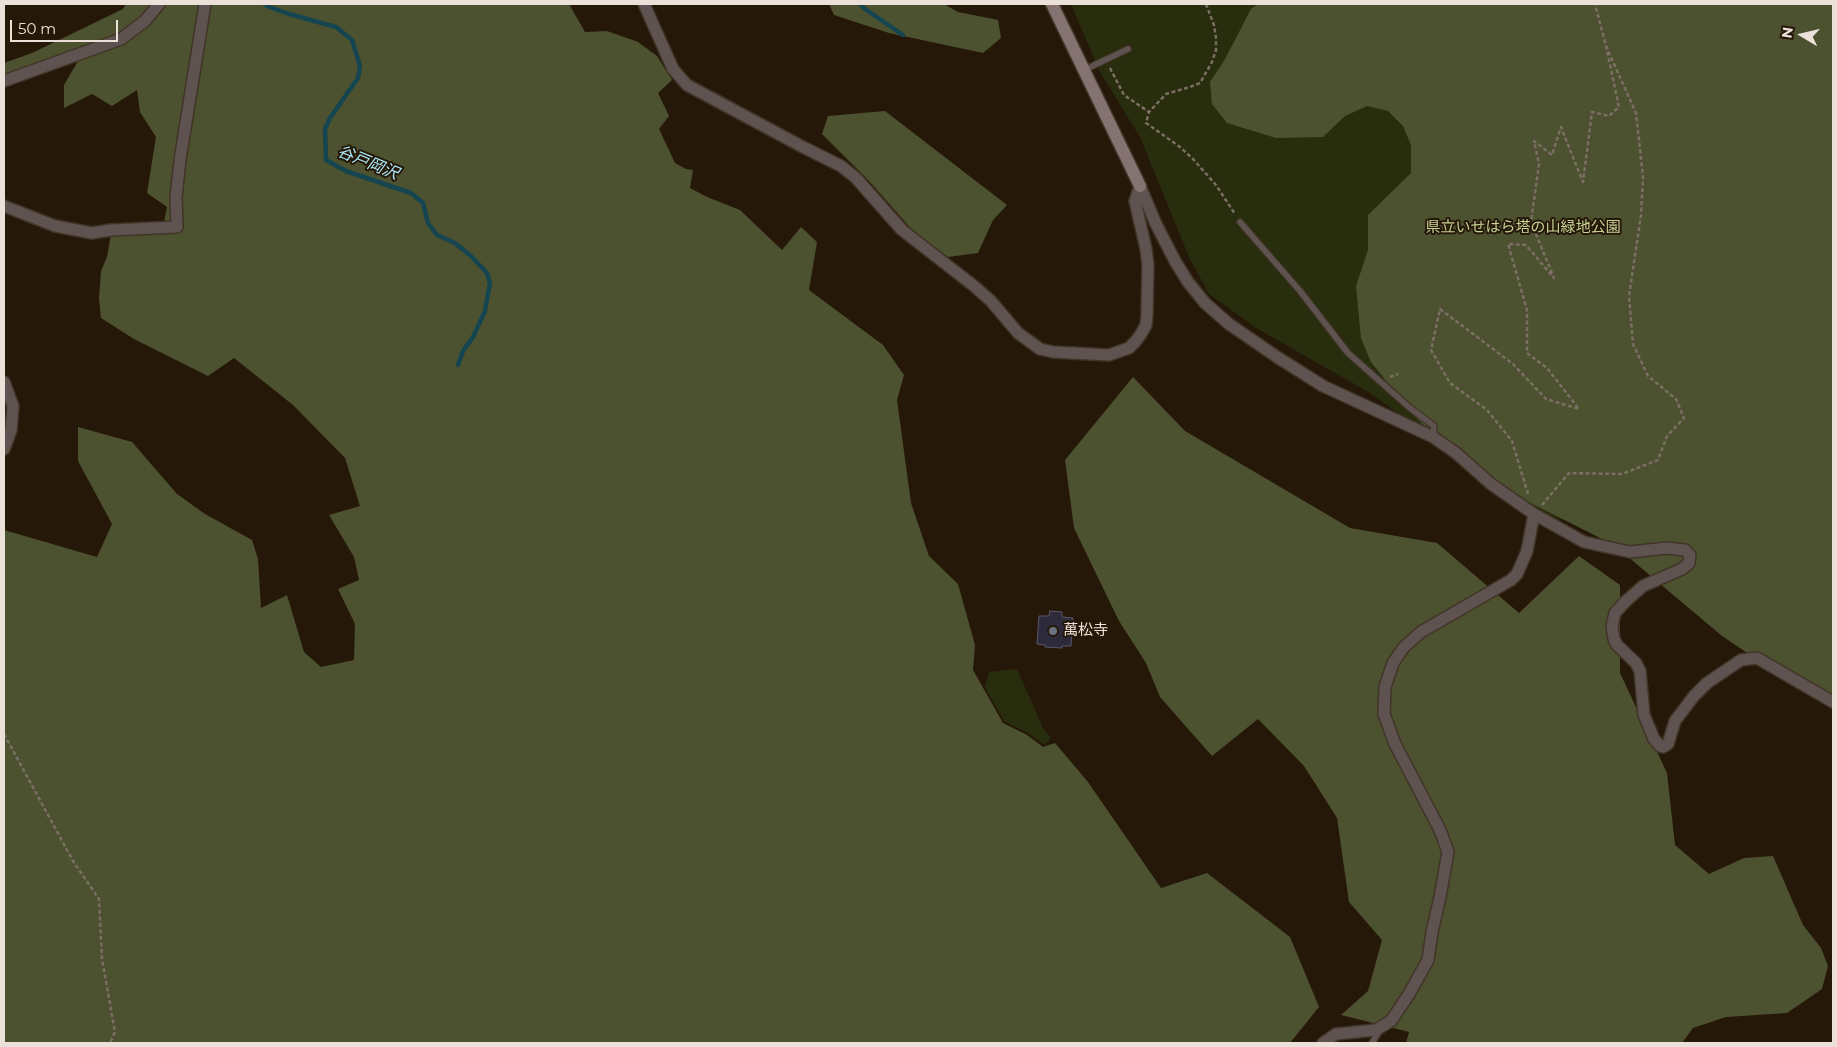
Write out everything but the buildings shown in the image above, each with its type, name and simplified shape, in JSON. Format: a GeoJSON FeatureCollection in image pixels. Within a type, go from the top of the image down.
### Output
{"type":"FeatureCollection","features":[{"type":"Feature","properties":{"kind":"street"},"geometry":{"type":"LineString","coordinates":[[4,81],[121,40],[145,21],[159,4]]}},
{"type":"Feature","properties":{"kind":"street"},"geometry":{"type":"LineString","coordinates":[[4,206],[55,226],[92,233],[111,230],[177,227],[176,197],[180,160],[205,4]]}},
{"type":"Feature","properties":{"kind":"street"},"geometry":{"type":"LineString","coordinates":[[644,4],[673,69],[688,84],[800,146],[841,166],[856,178],[902,230],[974,286],[1018,333],[1040,349],[1060,353],[1109,355],[1128,348],[1136,342],[1141,334],[1146,325],[1147,315],[1148,264],[1135,201],[1140,186]]}},
{"type":"Feature","properties":{"kind":"street"},"geometry":{"type":"LineString","coordinates":[[1052,4],[1140,186],[1156,224],[1184,275],[1205,303],[1229,324],[1323,386],[1433,437],[1456,453],[1491,484],[1534,514],[1584,542],[1630,552],[1667,548],[1685,550],[1690,555],[1688,563],[1682,569],[1643,586],[1626,600],[1615,614],[1612,626],[1617,645],[1636,663],[1640,671],[1644,715],[1650,732],[1660,746],[1663,747],[1668,744],[1675,721],[1694,696],[1707,683],[1742,660],[1756,658],[1833,702]]}},
{"type":"Feature","properties":{"kind":"street"},"geometry":{"type":"LineString","coordinates":[[4,382],[13,406],[11,430],[4,449]]}},
{"type":"Feature","properties":{"kind":"street"},"geometry":{"type":"LineString","coordinates":[[1323,1043],[1336,1034],[1376,1030],[1391,1021],[1428,960],[1440,897],[1448,852],[1440,830],[1395,744],[1384,714],[1385,688],[1393,663],[1404,647],[1421,632],[1511,580],[1517,574],[1527,551],[1534,514]]}},
{"type":"Feature","properties":{"kind":"lane"},"geometry":{"type":"LineString","coordinates":[[1084,70],[1128,49]]}},
{"type":"Feature","properties":{"kind":"lane"},"geometry":{"type":"LineString","coordinates":[[1240,222],[1300,292],[1348,353],[1410,408],[1434,426],[1433,437]]}},
{"type":"Feature","properties":{"kind":"lane"},"geometry":{"type":"LineString","coordinates":[[1372,1043],[1382,1026]]}},
{"type":"Feature","properties":{"kind":"path"},"geometry":{"type":"LineString","coordinates":[[1206,4],[1214,25],[1216,38],[1216,50],[1212,62],[1200,82],[1166,94],[1149,112],[1146,123],[1180,147],[1193,159],[1216,185],[1240,222]]}},
{"type":"Feature","properties":{"kind":"path"},"geometry":{"type":"LineString","coordinates":[[1534,514],[1512,441],[1487,410],[1450,383],[1431,350],[1440,309],[1513,364],[1546,398],[1579,409],[1547,368],[1527,353],[1527,310],[1508,244],[1526,245],[1554,278],[1531,222],[1539,164],[1534,141],[1552,155],[1561,127],[1583,182],[1592,112],[1609,116],[1619,107],[1595,4]]}},
{"type":"Feature","properties":{"kind":"path"},"geometry":{"type":"LineString","coordinates":[[1534,514],[1569,473],[1622,474],[1658,460],[1667,436],[1684,418],[1676,399],[1648,376],[1633,344],[1629,296],[1641,215],[1643,177],[1636,112],[1606,46]]}},
{"type":"Feature","properties":{"kind":"path"},"geometry":{"type":"LineString","coordinates":[[1112,72],[1124,95],[1149,112]]}},
{"type":"Feature","properties":{"kind":"path"},"geometry":{"type":"LineString","coordinates":[[4,734],[73,861],[99,899],[102,959],[114,1032],[110,1043]]}},
{"type":"Feature","properties":{"kind":"green space"},"geometry":{"type":"Polygon","coordinates":[[[126,4],[569,4],[585,32],[607,31],[638,42],[657,56],[672,80],[658,93],[669,116],[659,129],[675,163],[686,169],[693,170],[690,188],[740,210],[782,250],[801,227],[817,242],[809,290],[883,345],[904,375],[897,400],[911,503],[929,556],[958,584],[975,645],[973,670],[1003,723],[1027,735],[1043,747],[1055,743],[1088,782],[1161,888],[1207,873],[1290,937],[1319,1007],[1290,1043],[4,1043],[4,530],[97,557],[112,524],[78,461],[78,427],[132,442],[177,494],[205,514],[252,540],[258,559],[261,608],[287,595],[304,652],[321,667],[354,660],[355,624],[338,589],[359,580],[354,557],[329,515],[360,506],[345,458],[293,405],[234,358],[208,376],[134,339],[101,318],[99,299],[101,271],[107,257],[111,234],[163,228],[167,207],[147,193],[156,137],[140,112],[137,90],[112,106],[92,94],[64,108],[64,85],[85,49],[4,75],[4,63],[32,53],[123,9],[126,4]]]}},
{"type":"Feature","properties":{"kind":"green space"},"geometry":{"type":"Polygon","coordinates":[[[829,4],[944,4],[958,12],[998,20],[1001,38],[983,53],[889,33],[834,15],[829,4]]]}},
{"type":"Feature","properties":{"kind":"green space","name":"県立いせはら塔の山緑地公園"},"geometry":{"type":"Polygon","coordinates":[[[1071,4],[1699,4],[1579,522],[1534,514],[1372,394],[1256,328],[1209,294],[1189,257],[1140,137],[1100,72],[1071,4]]]}},
{"type":"Feature","properties":{"kind":"green space","name":"県立いせはら塔の山緑地公園"},"geometry":{"type":"Polygon","coordinates":[[[1258,4],[1833,4],[1833,710],[1722,636],[1614,545],[1479,477],[1413,415],[1371,362],[1361,338],[1356,286],[1368,250],[1368,215],[1411,173],[1411,145],[1403,126],[1388,111],[1367,106],[1345,116],[1323,137],[1276,138],[1227,123],[1212,104],[1210,82],[1224,61],[1251,9],[1258,4]]]}},
{"type":"Feature","properties":{"kind":"green space"},"geometry":{"type":"Polygon","coordinates":[[[885,111],[1007,205],[993,220],[978,253],[948,257],[913,231],[870,182],[822,134],[828,116],[885,111]]]}},
{"type":"Feature","properties":{"kind":"green space"},"geometry":{"type":"Polygon","coordinates":[[[1133,377],[1185,431],[1350,528],[1437,543],[1519,613],[1579,556],[1620,585],[1620,673],[1667,773],[1675,845],[1709,874],[1744,858],[1773,856],[1803,925],[1821,948],[1828,966],[1822,989],[1787,1013],[1726,1017],[1693,1028],[1682,1043],[1406,1043],[1409,1032],[1341,1015],[1368,991],[1382,940],[1349,902],[1337,818],[1304,766],[1258,719],[1212,756],[1160,697],[1146,663],[1119,621],[1074,528],[1065,460],[1133,377]]]}},
{"type":"Feature","properties":{"kind":"green space"},"geometry":{"type":"Polygon","coordinates":[[[1017,669],[1043,728],[1051,738],[1045,745],[1028,733],[1004,721],[985,687],[989,672],[1017,669]]]}},
{"type":"Feature","properties":{"kind":"waterway","name":"谷戸岡沢"},"geometry":{"type":"LineString","coordinates":[[265,4],[289,14],[336,27],[352,40],[360,66],[358,78],[330,118],[325,129],[326,160],[346,171],[411,193],[423,203],[428,223],[437,235],[455,243],[487,273],[490,283],[485,311],[473,337],[463,351],[458,365]]}},
{"type":"Feature","properties":{"kind":"waterway"},"geometry":{"type":"LineString","coordinates":[[860,4],[903,35]]}},
{"type":"Feature","properties":{"kind":"place","name":"萬松寺"},"geometry":{"type":"Point","coordinates":[1053,631]}}]}
